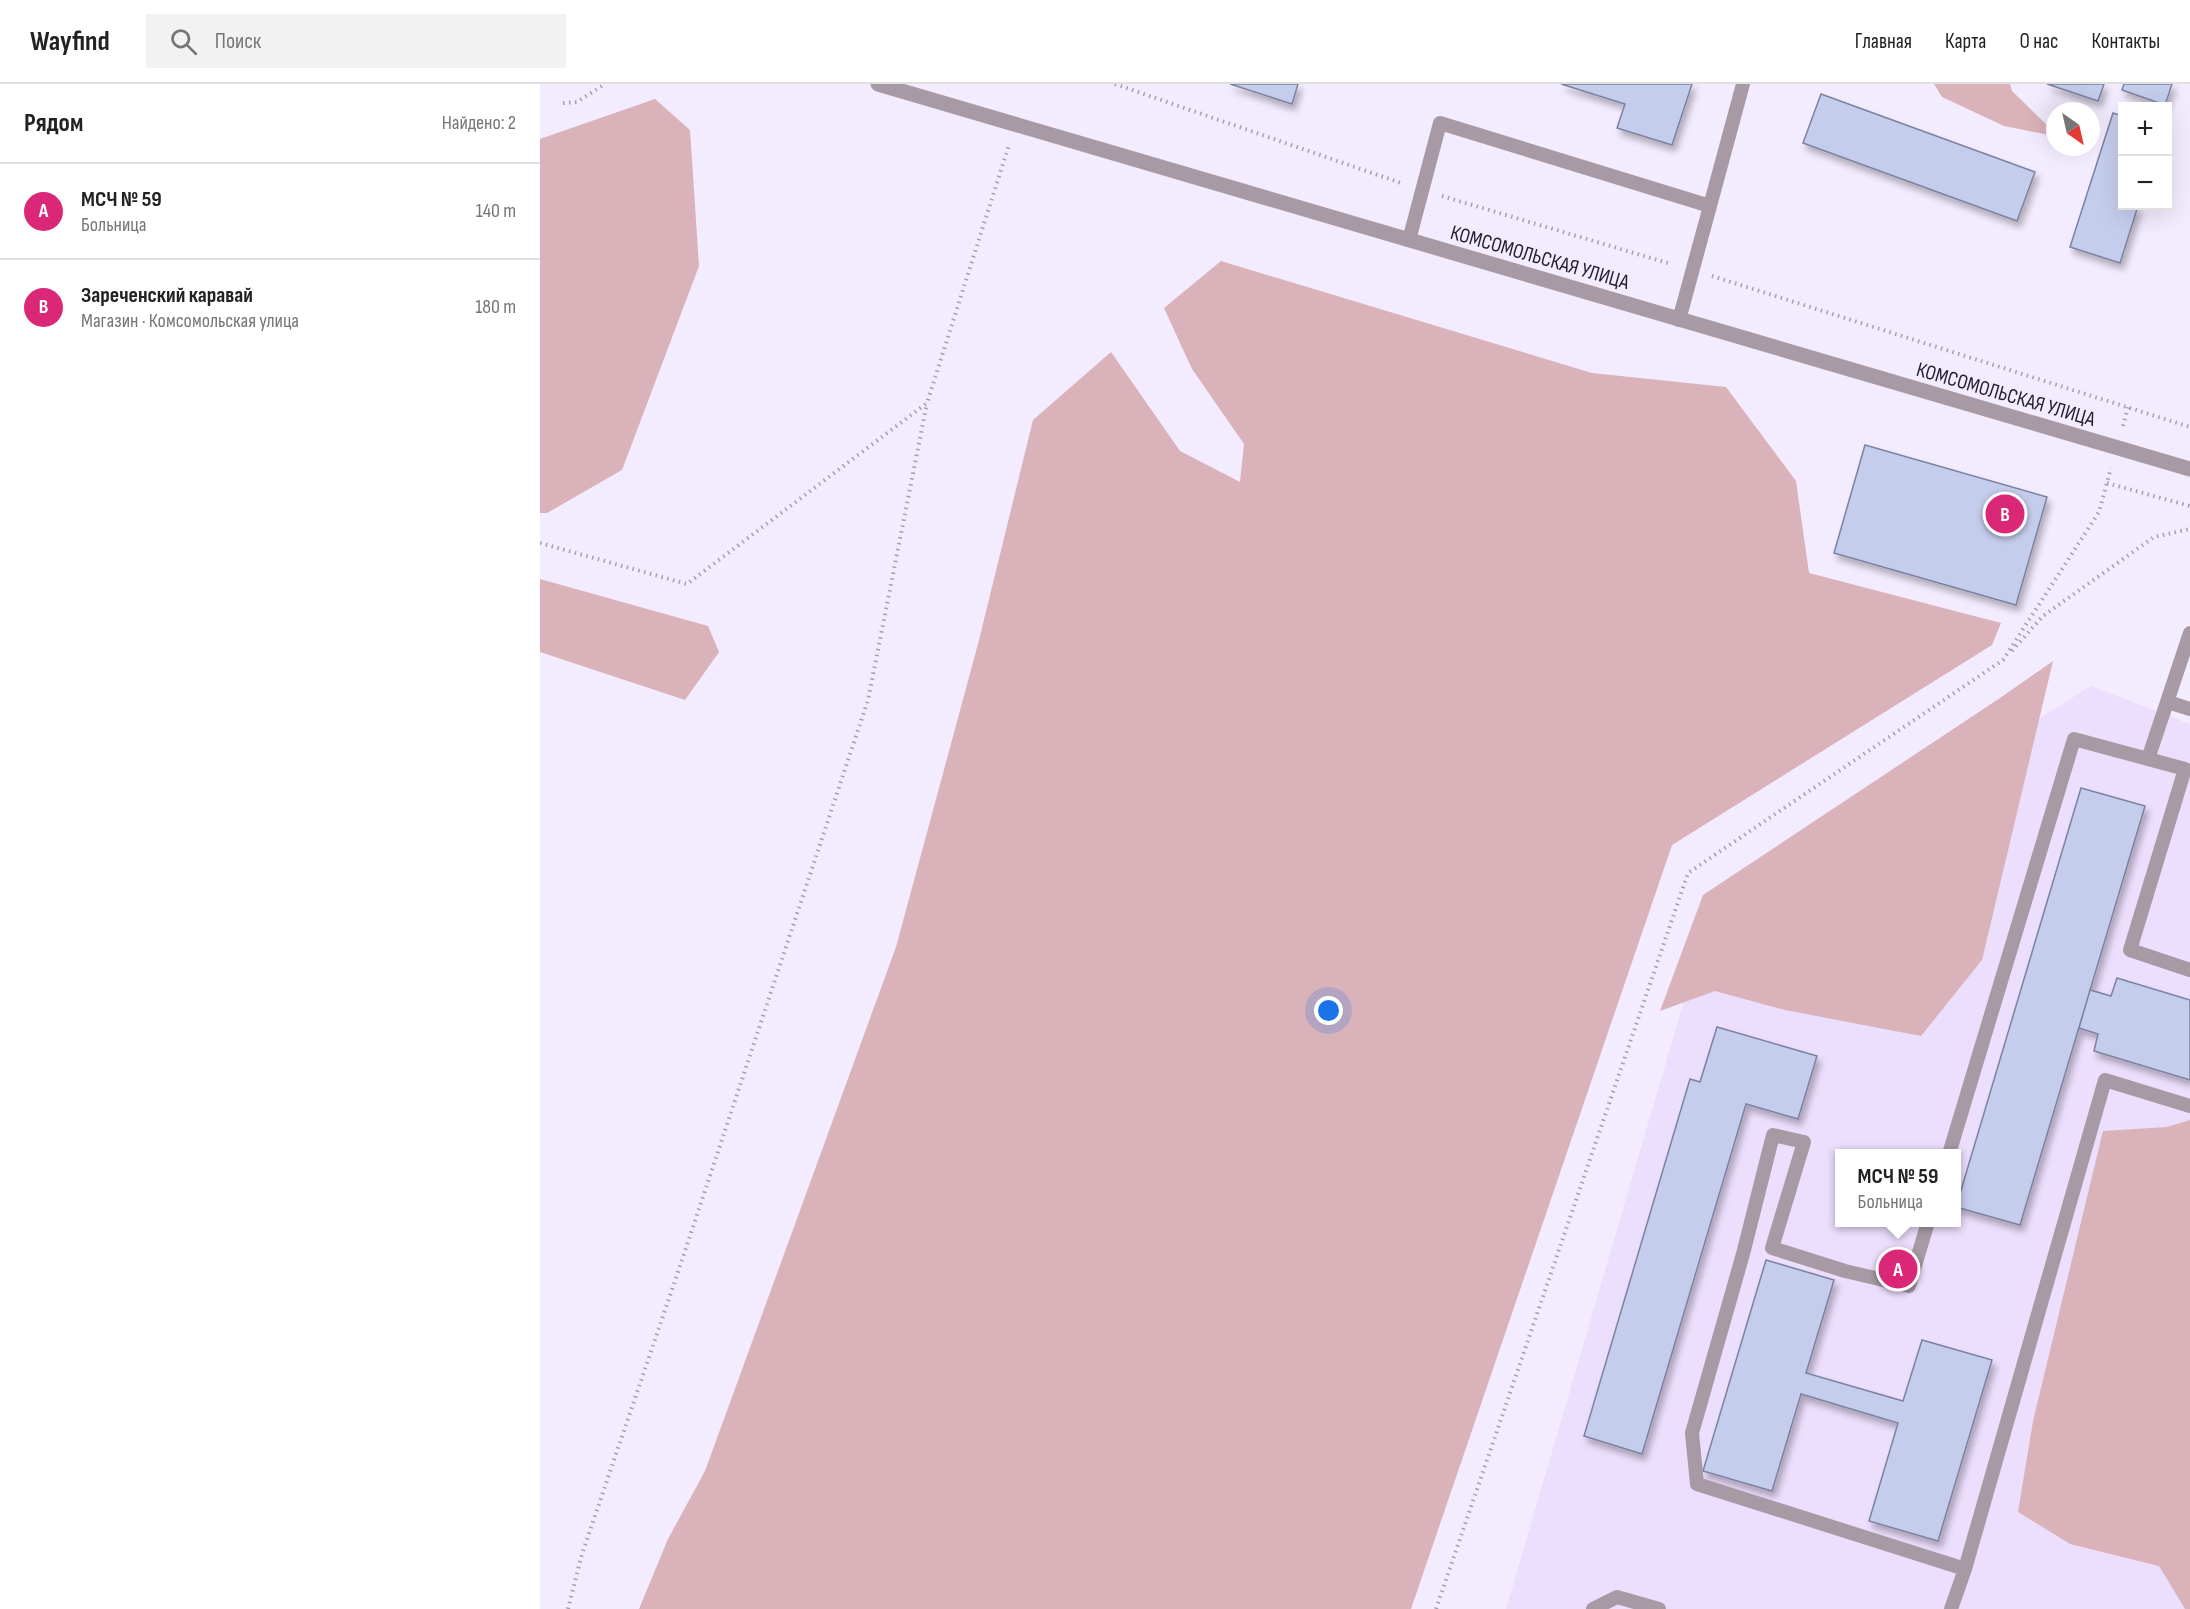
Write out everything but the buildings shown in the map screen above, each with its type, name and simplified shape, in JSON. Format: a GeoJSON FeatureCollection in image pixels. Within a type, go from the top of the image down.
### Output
{"type":"FeatureCollection","features":[{"type":"Feature","properties":{"kind":"street","name":"КОМСОМОЛЬСКАЯ УЛИЦА"},"geometry":{"type":"LineString","coordinates":[[878,84],[2190,469]]}},
{"type":"Feature","properties":{"kind":"lane"},"geometry":{"type":"LineString","coordinates":[[1679,320],[1743,84]]}},
{"type":"Feature","properties":{"kind":"lane"},"geometry":{"type":"LineString","coordinates":[[1409,240],[1440,123],[1710,206]]}},
{"type":"Feature","properties":{"kind":"lane"},"geometry":{"type":"LineString","coordinates":[[2148,759],[2190,633]]}},
{"type":"Feature","properties":{"kind":"lane"},"geometry":{"type":"LineString","coordinates":[[2168,702],[2190,709]]}},
{"type":"Feature","properties":{"kind":"lane"},"geometry":{"type":"LineString","coordinates":[[1951,1149],[2074,739],[2185,769],[2130,950],[2190,970]]}},
{"type":"Feature","properties":{"kind":"lane"},"geometry":{"type":"LineString","coordinates":[[1951,1609],[1965,1569],[2105,1080],[2190,1106]]}},
{"type":"Feature","properties":{"kind":"lane"},"geometry":{"type":"LineString","coordinates":[[1927,1227],[1909,1286],[1845,1271],[1772,1248],[1804,1142],[1773,1135],[1743,1254],[1692,1433],[1697,1484],[1965,1569]]}},
{"type":"Feature","properties":{"kind":"lane"},"geometry":{"type":"LineString","coordinates":[[1593,1609],[1617,1597],[1659,1609]]}},
{"type":"Feature","properties":{"kind":"path"},"geometry":{"type":"LineString","coordinates":[[563,103],[577,102],[604,84]]}},
{"type":"Feature","properties":{"kind":"path"},"geometry":{"type":"LineString","coordinates":[[1115,84],[1422,190],[1693,270],[2190,427]]}},
{"type":"Feature","properties":{"kind":"path"},"geometry":{"type":"LineString","coordinates":[[568,1609],[582,1554],[868,700],[927,403],[1016,125]]}},
{"type":"Feature","properties":{"kind":"path"},"geometry":{"type":"LineString","coordinates":[[540,543],[687,584],[927,403]]}},
{"type":"Feature","properties":{"kind":"path"},"geometry":{"type":"LineString","coordinates":[[2004,660],[2099,512],[2128,407]]}},
{"type":"Feature","properties":{"kind":"path"},"geometry":{"type":"LineString","coordinates":[[2106,483],[2190,506]]}},
{"type":"Feature","properties":{"kind":"path"},"geometry":{"type":"LineString","coordinates":[[1436,1609],[1688,873],[2004,660],[2043,616],[2154,537],[2190,529]]}},
{"type":"Feature","properties":{"kind":"shaded area"},"geometry":{"type":"Polygon","coordinates":[[[1934,84],[2010,84],[2012,91],[2046,124],[2046,134],[2004,126],[1942,97],[1934,84]]]}},
{"type":"Feature","properties":{"kind":"shaded area"},"geometry":{"type":"Polygon","coordinates":[[[655,99],[690,130],[699,266],[622,470],[547,513],[540,513],[540,139],[655,99]]]}},
{"type":"Feature","properties":{"kind":"shaded area"},"geometry":{"type":"Polygon","coordinates":[[[1221,261],[1592,373],[1726,387],[1796,481],[1809,573],[2001,623],[1992,645],[1672,845],[1411,1609],[639,1609],[668,1539],[705,1471],[896,947],[978,644],[1033,420],[1111,352],[1180,451],[1240,482],[1244,444],[1192,369],[1164,308],[1221,261]]]}},
{"type":"Feature","properties":{"kind":"shaded area"},"geometry":{"type":"Polygon","coordinates":[[[540,579],[708,626],[719,652],[685,700],[540,652],[540,579]]]}},
{"type":"Feature","properties":{"kind":"shaded area"},"geometry":{"type":"Polygon","coordinates":[[[2053,661],[1982,960],[1921,1036],[1785,1010],[1715,991],[1660,1011],[1703,895],[2053,661]]]}},
{"type":"Feature","properties":{"kind":"shaded area"},"geometry":{"type":"Polygon","coordinates":[[[2091,686],[2190,724],[2190,1609],[1506,1609],[1705,929],[2091,686]]]}},
{"type":"Feature","properties":{"kind":"shaded area"},"geometry":{"type":"Polygon","coordinates":[[[2190,1120],[2190,1609],[2185,1609],[2159,1566],[2070,1544],[2018,1512],[2033,1421],[2103,1131],[2167,1127],[2190,1120]]]}},
{"type":"Feature","properties":{"kind":"place","name":"Зареченский каравай"},"geometry":{"type":"Point","coordinates":[2005,514]}},
{"type":"Feature","properties":{"kind":"place","name":"МСЧ № 59"},"geometry":{"type":"Point","coordinates":[1898,1269]}}]}
